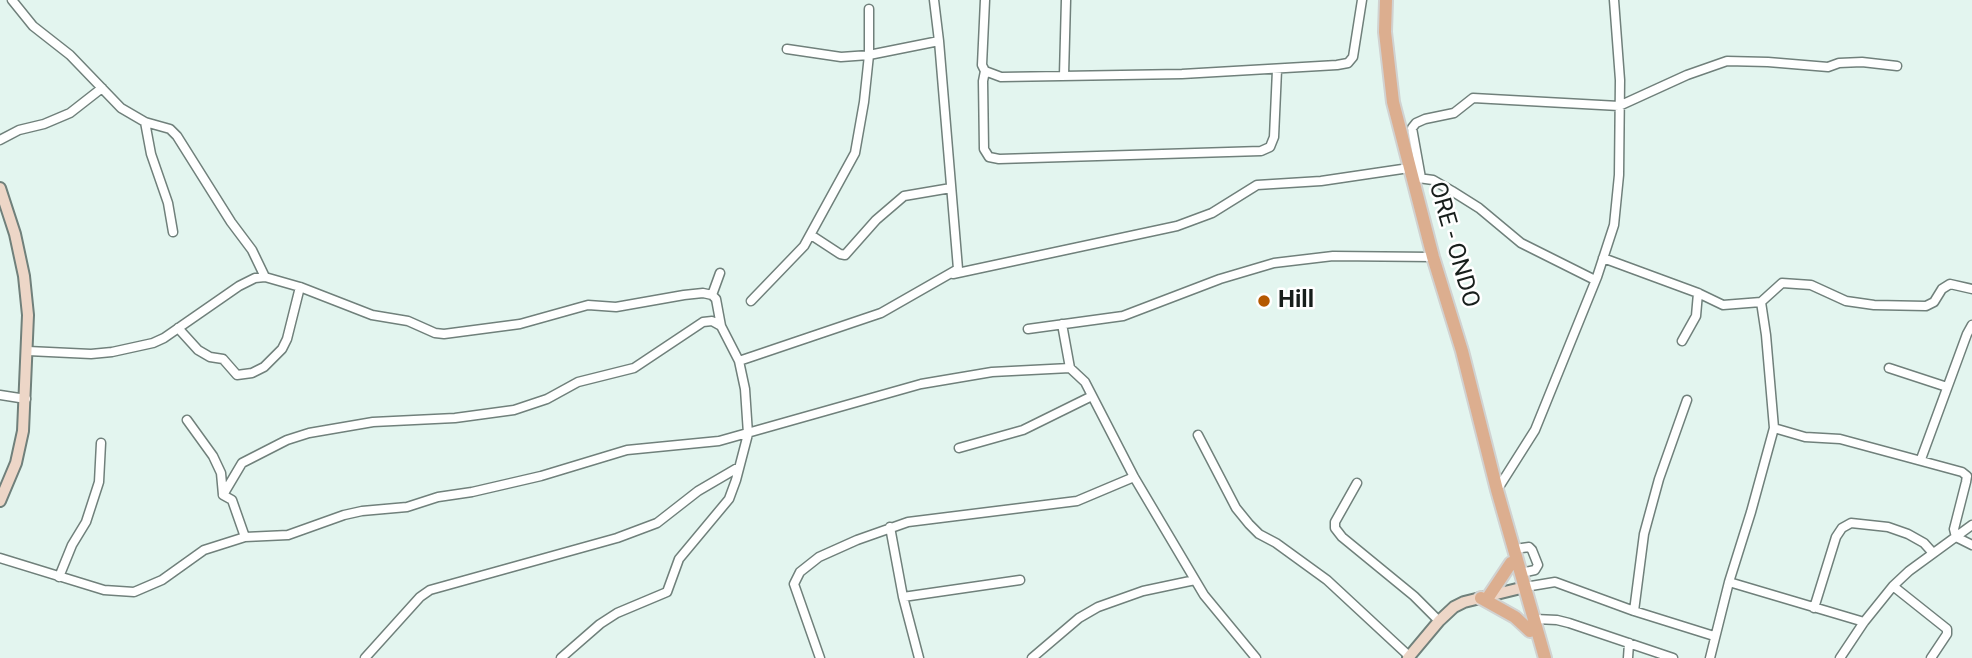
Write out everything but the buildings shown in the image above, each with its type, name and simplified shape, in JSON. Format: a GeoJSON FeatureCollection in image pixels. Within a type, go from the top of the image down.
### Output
{"type":"FeatureCollection","features":[{"type":"Feature","properties":{"kind":"main road","name":"ORE - ONDO"},"geometry":{"type":"LineString","coordinates":[[1386,0],[1385,32],[1393,102],[1499,494]]}},
{"type":"Feature","properties":{"kind":"main road"},"geometry":{"type":"LineString","coordinates":[[1499,494],[1521,573],[1522,588]]}},
{"type":"Feature","properties":{"kind":"main road"},"geometry":{"type":"LineString","coordinates":[[1499,494],[1511,563],[1545,658]]}},
{"type":"Feature","properties":{"kind":"main road"},"geometry":{"type":"LineString","coordinates":[[1511,563],[1485,597],[1515,617],[1533,625]]}},
{"type":"Feature","properties":{"kind":"main road"},"geometry":{"type":"LineString","coordinates":[[1533,625],[1539,658]]}},
{"type":"Feature","properties":{"kind":"street"},"geometry":{"type":"LineString","coordinates":[[12,0],[33,26],[70,55],[121,108],[145,122],[170,129],[177,136],[252,250],[265,277]]}},
{"type":"Feature","properties":{"kind":"street"},"geometry":{"type":"LineString","coordinates":[[933,0],[939,41],[958,266],[953,274]]}},
{"type":"Feature","properties":{"kind":"street"},"geometry":{"type":"LineString","coordinates":[[985,0],[982,65],[985,71],[984,149],[989,157],[999,159],[1261,151],[1270,147],[1274,137],[1277,70]]}},
{"type":"Feature","properties":{"kind":"street"},"geometry":{"type":"LineString","coordinates":[[1064,75],[1066,0]]}},
{"type":"Feature","properties":{"kind":"street"},"geometry":{"type":"LineString","coordinates":[[985,71],[1001,77],[1182,74],[1277,70],[1348,63],[1353,57],[1362,0]]}},
{"type":"Feature","properties":{"kind":"street"},"geometry":{"type":"LineString","coordinates":[[1499,494],[1535,430],[1614,225],[1619,175],[1620,80],[1614,0]]}},
{"type":"Feature","properties":{"kind":"street"},"geometry":{"type":"LineString","coordinates":[[751,301],[797,254],[811,235],[855,152],[859,140],[869,55],[869,9]]}},
{"type":"Feature","properties":{"kind":"street"},"geometry":{"type":"LineString","coordinates":[[787,49],[841,57],[869,55],[939,41]]}},
{"type":"Feature","properties":{"kind":"street"},"geometry":{"type":"LineString","coordinates":[[1414,175],[1412,128],[1425,119],[1454,113],[1473,98],[1619,106],[1686,75],[1727,61],[1812,66],[1862,62],[1897,66]]}},
{"type":"Feature","properties":{"kind":"street"},"geometry":{"type":"LineString","coordinates":[[0,140],[19,130],[44,124],[70,113],[102,88]]}},
{"type":"Feature","properties":{"kind":"street"},"geometry":{"type":"LineString","coordinates":[[145,122],[151,154],[168,203],[173,232]]}},
{"type":"Feature","properties":{"kind":"street"},"geometry":{"type":"LineString","coordinates":[[739,361],[881,313],[953,274],[1186,223],[1212,213],[1257,186],[1414,175],[1433,180],[1479,208],[1521,243],[1595,280]]}},
{"type":"Feature","properties":{"kind":"street"},"geometry":{"type":"LineString","coordinates":[[0,188],[15,234],[24,276],[28,314],[26,399],[16,463],[0,501]]}},
{"type":"Feature","properties":{"kind":"street"},"geometry":{"type":"LineString","coordinates":[[811,235],[845,255],[876,220],[904,196],[951,188]]}},
{"type":"Feature","properties":{"kind":"street"},"geometry":{"type":"LineString","coordinates":[[1028,329],[1123,316],[1220,279],[1274,263],[1346,255],[1433,257]]}},
{"type":"Feature","properties":{"kind":"street"},"geometry":{"type":"LineString","coordinates":[[1603,258],[1723,305],[1760,302],[1782,283],[1811,285],[1846,301],[1874,305],[1926,306],[1934,302],[1942,289],[1950,285],[1972,289]]}},
{"type":"Feature","properties":{"kind":"street"},"geometry":{"type":"LineString","coordinates":[[712,295],[720,273]]}},
{"type":"Feature","properties":{"kind":"street"},"geometry":{"type":"LineString","coordinates":[[27,351],[112,352],[153,343],[239,286],[255,278],[265,277],[300,287],[372,315],[408,321],[444,334],[529,322],[588,305],[616,307],[694,294],[712,295],[716,299],[721,326],[739,361],[745,389],[748,434],[729,499],[679,559],[667,592],[617,613],[561,658]]}},
{"type":"Feature","properties":{"kind":"street"},"geometry":{"type":"LineString","coordinates":[[178,328],[198,349],[223,359],[237,375],[252,373],[264,367],[282,349],[300,287]]}},
{"type":"Feature","properties":{"kind":"street"},"geometry":{"type":"LineString","coordinates":[[1682,341],[1696,316],[1698,293]]}},
{"type":"Feature","properties":{"kind":"street"},"geometry":{"type":"LineString","coordinates":[[1710,658],[1774,428],[1766,335],[1760,302]]}},
{"type":"Feature","properties":{"kind":"street"},"geometry":{"type":"LineString","coordinates":[[223,495],[242,463],[287,440],[309,433],[373,422],[455,418],[514,410],[547,399],[578,382],[634,368],[703,322],[712,321],[721,326]]}},
{"type":"Feature","properties":{"kind":"street"},"geometry":{"type":"LineString","coordinates":[[1062,324],[1070,368]]}},
{"type":"Feature","properties":{"kind":"street"},"geometry":{"type":"LineString","coordinates":[[1921,459],[1972,325]]}},
{"type":"Feature","properties":{"kind":"street"},"geometry":{"type":"LineString","coordinates":[[0,558],[104,590],[134,592],[162,580],[204,550],[246,537],[288,535],[362,511],[407,507],[438,497],[541,476],[627,450],[719,441],[921,384],[992,372],[1070,368],[1081,376],[1135,477],[1195,580],[1216,611],[1256,658]]}},
{"type":"Feature","properties":{"kind":"street"},"geometry":{"type":"LineString","coordinates":[[1889,368],[1947,387]]}},
{"type":"Feature","properties":{"kind":"street"},"geometry":{"type":"LineString","coordinates":[[0,395],[26,399]]}},
{"type":"Feature","properties":{"kind":"street"},"geometry":{"type":"LineString","coordinates":[[959,448],[1023,430],[1092,396]]}},
{"type":"Feature","properties":{"kind":"street"},"geometry":{"type":"LineString","coordinates":[[1634,611],[1644,534],[1659,479],[1687,400]]}},
{"type":"Feature","properties":{"kind":"street"},"geometry":{"type":"LineString","coordinates":[[187,420],[213,456],[221,473],[223,495]]}},
{"type":"Feature","properties":{"kind":"street"},"geometry":{"type":"LineString","coordinates":[[1774,428],[1805,437],[1840,439],[1962,472],[1967,476],[1954,529],[1956,537],[1972,545]]}},
{"type":"Feature","properties":{"kind":"street"},"geometry":{"type":"LineString","coordinates":[[1198,435],[1232,500],[1249,524],[1259,534],[1327,580],[1409,657],[1454,607],[1485,597],[1555,582],[1714,636]]}},
{"type":"Feature","properties":{"kind":"street"},"geometry":{"type":"LineString","coordinates":[[59,578],[72,545],[86,522],[99,482],[101,443]]}},
{"type":"Feature","properties":{"kind":"street"},"geometry":{"type":"LineString","coordinates":[[365,658],[420,597],[430,590],[617,538],[657,523],[698,491],[739,467]]}},
{"type":"Feature","properties":{"kind":"street"},"geometry":{"type":"LineString","coordinates":[[820,658],[794,584],[800,572],[819,557],[908,522],[1077,501],[1135,477]]}},
{"type":"Feature","properties":{"kind":"street"},"geometry":{"type":"LineString","coordinates":[[1357,482],[1335,522],[1335,528],[1439,621]]}},
{"type":"Feature","properties":{"kind":"street"},"geometry":{"type":"LineString","coordinates":[[223,495],[232,500],[246,537]]}},
{"type":"Feature","properties":{"kind":"street"},"geometry":{"type":"LineString","coordinates":[[1814,608],[1836,537],[1842,527],[1851,523],[1888,527],[1924,543],[1933,553]]}},
{"type":"Feature","properties":{"kind":"street"},"geometry":{"type":"LineString","coordinates":[[1840,658],[1893,586],[1972,525]]}},
{"type":"Feature","properties":{"kind":"street"},"geometry":{"type":"LineString","coordinates":[[890,527],[903,597],[919,658]]}},
{"type":"Feature","properties":{"kind":"street"},"geometry":{"type":"LineString","coordinates":[[1515,549],[1529,547],[1538,565],[1535,569],[1521,573]]}},
{"type":"Feature","properties":{"kind":"street"},"geometry":{"type":"LineString","coordinates":[[903,597],[1020,580]]}},
{"type":"Feature","properties":{"kind":"street"},"geometry":{"type":"LineString","coordinates":[[1032,658],[1079,618],[1098,607],[1143,591],[1195,580]]}},
{"type":"Feature","properties":{"kind":"street"},"geometry":{"type":"LineString","coordinates":[[1729,582],[1864,622]]}},
{"type":"Feature","properties":{"kind":"street"},"geometry":{"type":"LineString","coordinates":[[1893,586],[1947,629],[1947,634],[1931,658]]}},
{"type":"Feature","properties":{"kind":"street"},"geometry":{"type":"LineString","coordinates":[[1533,625],[1557,620],[1672,658]]}},
{"type":"Feature","properties":{"kind":"street"},"geometry":{"type":"LineString","coordinates":[[1628,658],[1629,643]]}},
{"type":"Feature","properties":{"kind":"place","name":"Hill"},"geometry":{"type":"Point","coordinates":[1264,301]}}]}
